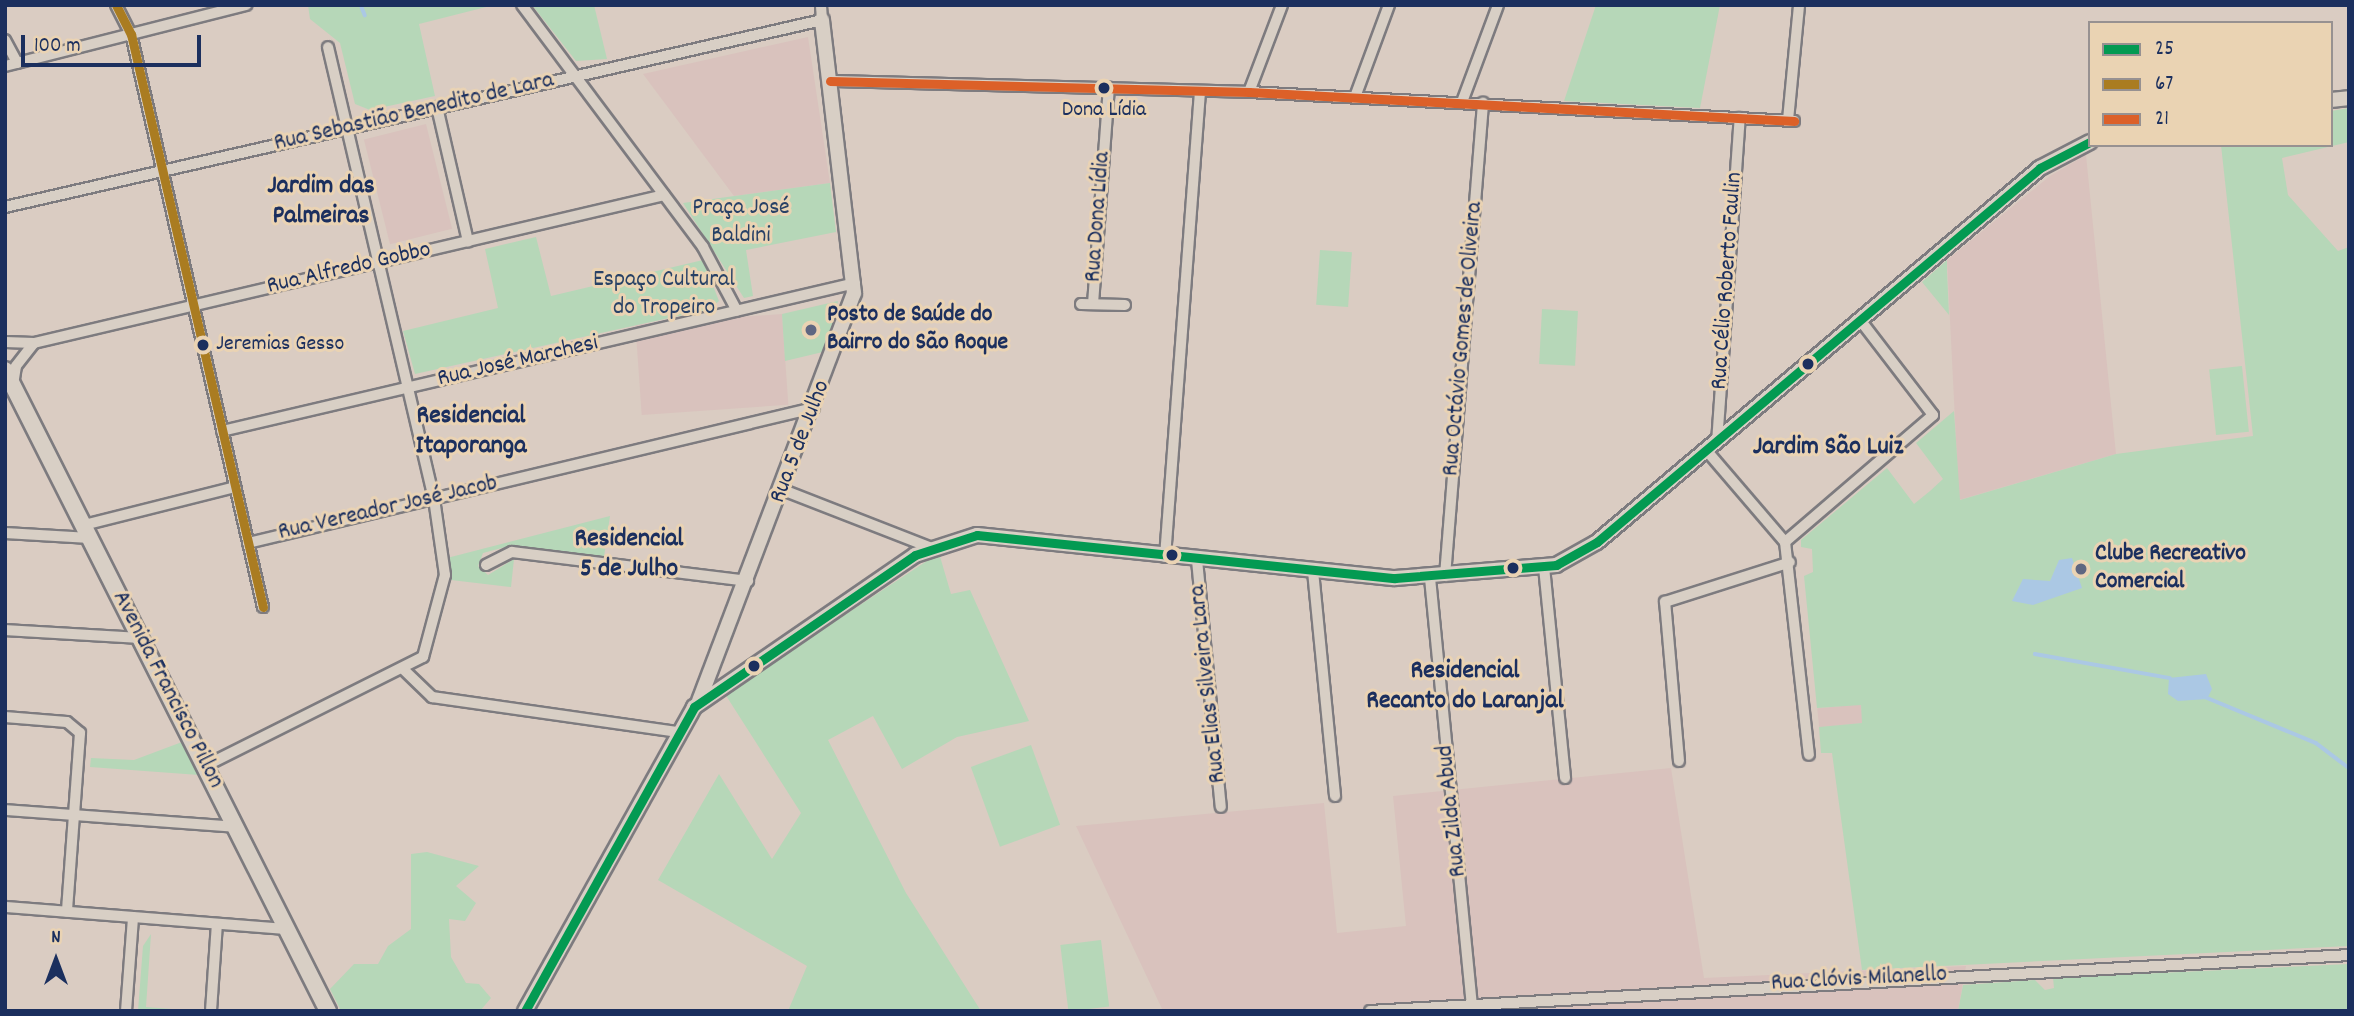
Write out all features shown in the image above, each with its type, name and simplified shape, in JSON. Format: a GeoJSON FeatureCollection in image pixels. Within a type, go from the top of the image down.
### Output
{"type":"FeatureCollection","features":[{"type":"Feature","properties":{"kind":"main road","name":"Avenida Francisco Pillon"},"geometry":{"type":"LineString","coordinates":[[5,370],[328,1011]]}},
{"type":"Feature","properties":{"kind":"street"},"geometry":{"type":"LineString","coordinates":[[116,5],[131,34],[263,607]]}},
{"type":"Feature","properties":{"kind":"street"},"geometry":{"type":"LineString","coordinates":[[5,40],[11,65],[245,5]]}},
{"type":"Feature","properties":{"kind":"street"},"geometry":{"type":"LineString","coordinates":[[522,5],[703,247],[737,311]]}},
{"type":"Feature","properties":{"kind":"street"},"geometry":{"type":"LineString","coordinates":[[1249,92],[1282,5]]}},
{"type":"Feature","properties":{"kind":"street"},"geometry":{"type":"LineString","coordinates":[[1355,97],[1389,5]]}},
{"type":"Feature","properties":{"kind":"street"},"geometry":{"type":"LineString","coordinates":[[1462,102],[1498,5]]}},
{"type":"Feature","properties":{"kind":"street"},"geometry":{"type":"LineString","coordinates":[[830,81],[1249,92],[1791,120],[1799,5]]}},
{"type":"Feature","properties":{"kind":"street","name":"Rua Sebastião Benedito de Lara"},"geometry":{"type":"LineString","coordinates":[[5,207],[575,77],[822,13]]}},
{"type":"Feature","properties":{"kind":"street","name":"Rua 5 de Julho"},"geometry":{"type":"LineString","coordinates":[[525,1011],[698,702],[717,662],[815,408],[855,283],[822,13]]}},
{"type":"Feature","properties":{"kind":"street"},"geometry":{"type":"LineString","coordinates":[[205,766],[402,668],[425,649],[446,558],[328,47]]}},
{"type":"Feature","properties":{"kind":"street","name":"Rua Dona Lídia"},"geometry":{"type":"LineString","coordinates":[[1093,304],[1109,88]]}},
{"type":"Feature","properties":{"kind":"street"},"geometry":{"type":"LineString","coordinates":[[1165,557],[1200,91]]}},
{"type":"Feature","properties":{"kind":"street","name":"Rua Octávio Gomes de Oliveira"},"geometry":{"type":"LineString","coordinates":[[1437,577],[1483,103]]}},
{"type":"Feature","properties":{"kind":"street"},"geometry":{"type":"LineString","coordinates":[[438,107],[468,241]]}},
{"type":"Feature","properties":{"kind":"street","name":"Rua Célio Roberto Faulin"},"geometry":{"type":"LineString","coordinates":[[1712,447],[1740,118]]}},
{"type":"Feature","properties":{"kind":"street"},"geometry":{"type":"LineString","coordinates":[[698,702],[932,548],[977,535],[1313,571],[1437,577],[1544,567],[1586,551],[2040,168],[2088,143]]}},
{"type":"Feature","properties":{"kind":"street","name":"Rua Alfredo Gobbo"},"geometry":{"type":"LineString","coordinates":[[5,342],[34,343],[664,195]]}},
{"type":"Feature","properties":{"kind":"street","name":"Rua José Marchesi"},"geometry":{"type":"LineString","coordinates":[[222,431],[855,283]]}},
{"type":"Feature","properties":{"kind":"street","name":"Rua Dona Lídia"},"geometry":{"type":"LineString","coordinates":[[1081,304],[1125,305]]}},
{"type":"Feature","properties":{"kind":"street"},"geometry":{"type":"LineString","coordinates":[[1786,542],[1934,412],[1861,321]]}},
{"type":"Feature","properties":{"kind":"street"},"geometry":{"type":"LineString","coordinates":[[13,385],[21,357],[34,343]]}},
{"type":"Feature","properties":{"kind":"street","name":"Rua Vereador José Jacob"},"geometry":{"type":"LineString","coordinates":[[248,543],[815,408]]}},
{"type":"Feature","properties":{"kind":"street"},"geometry":{"type":"LineString","coordinates":[[1712,447],[1786,542],[1809,754]]}},
{"type":"Feature","properties":{"kind":"street"},"geometry":{"type":"LineString","coordinates":[[5,533],[87,531],[235,487]]}},
{"type":"Feature","properties":{"kind":"street"},"geometry":{"type":"LineString","coordinates":[[783,490],[932,548]]}},
{"type":"Feature","properties":{"kind":"street"},"geometry":{"type":"LineString","coordinates":[[486,565],[512,552],[748,581]]}},
{"type":"Feature","properties":{"kind":"street","name":"Rua Elias Silveira Lara"},"geometry":{"type":"LineString","coordinates":[[1197,560],[1221,807]]}},
{"type":"Feature","properties":{"kind":"street"},"geometry":{"type":"LineString","coordinates":[[1679,761],[1665,602],[1790,562]]}},
{"type":"Feature","properties":{"kind":"street"},"geometry":{"type":"LineString","coordinates":[[1544,567],[1565,778]]}},
{"type":"Feature","properties":{"kind":"street"},"geometry":{"type":"LineString","coordinates":[[1313,571],[1335,796]]}},
{"type":"Feature","properties":{"kind":"street","name":"Rua Zilda Abud"},"geometry":{"type":"LineString","coordinates":[[1437,577],[1472,1003]]}},
{"type":"Feature","properties":{"kind":"street"},"geometry":{"type":"LineString","coordinates":[[5,631],[140,638]]}},
{"type":"Feature","properties":{"kind":"street"},"geometry":{"type":"LineString","coordinates":[[717,662],[735,676]]}},
{"type":"Feature","properties":{"kind":"street"},"geometry":{"type":"LineString","coordinates":[[402,668],[432,697],[679,732]]}},
{"type":"Feature","properties":{"kind":"street"},"geometry":{"type":"LineString","coordinates":[[5,717],[78,728],[75,815],[67,912]]}},
{"type":"Feature","properties":{"kind":"street"},"geometry":{"type":"LineString","coordinates":[[5,810],[236,827]]}},
{"type":"Feature","properties":{"kind":"street"},"geometry":{"type":"LineString","coordinates":[[5,907],[287,929]]}},
{"type":"Feature","properties":{"kind":"street"},"geometry":{"type":"LineString","coordinates":[[126,1011],[133,917]]}},
{"type":"Feature","properties":{"kind":"street"},"geometry":{"type":"LineString","coordinates":[[211,1011],[217,924]]}},
{"type":"Feature","properties":{"kind":"street","name":"Rua Clóvis Milanello"},"geometry":{"type":"LineString","coordinates":[[1370,1011],[1472,1003],[2349,955]]}},
{"type":"Feature","properties":{"kind":"shaded area"},"geometry":{"type":"Polygon","coordinates":[[[808,37],[830,183],[734,196],[643,74],[808,37]]]}},
{"type":"Feature","properties":{"kind":"shaded area"},"geometry":{"type":"Polygon","coordinates":[[[426,124],[452,229],[390,244],[364,139],[426,124]]]}},
{"type":"Feature","properties":{"kind":"shaded area"},"geometry":{"type":"Polygon","coordinates":[[[2086,155],[2116,454],[1959,500],[1947,260],[2050,176],[2086,155]]]}},
{"type":"Feature","properties":{"kind":"shaded area"},"geometry":{"type":"Polygon","coordinates":[[[782,314],[788,405],[642,415],[635,324],[782,314]]]}},
{"type":"Feature","properties":{"kind":"shaded area"},"geometry":{"type":"Polygon","coordinates":[[[1861,704],[1863,723],[1819,727],[1817,709],[1861,704]]]}},
{"type":"Feature","properties":{"kind":"shaded area"},"geometry":{"type":"Polygon","coordinates":[[[1671,768],[1704,978],[1966,966],[1958,1011],[1163,1011],[1076,826],[1324,803],[1337,933],[1406,926],[1393,796],[1671,768]]]}},
{"type":"Feature","properties":{"kind":"green space"},"geometry":{"type":"Polygon","coordinates":[[[308,5],[494,5],[419,24],[435,96],[370,110],[355,104],[340,43],[310,19],[308,5]]]}},
{"type":"Feature","properties":{"kind":"green space"},"geometry":{"type":"Polygon","coordinates":[[[532,5],[594,5],[607,59],[576,61],[532,5]]]}},
{"type":"Feature","properties":{"kind":"green space"},"geometry":{"type":"Polygon","coordinates":[[[1596,5],[1720,5],[1700,108],[1564,101],[1596,5]]]}},
{"type":"Feature","properties":{"kind":"green space"},"geometry":{"type":"Polygon","coordinates":[[[2349,108],[2349,142],[2333,146],[2333,111],[2349,108]]]}},
{"type":"Feature","properties":{"kind":"green space"},"geometry":{"type":"Polygon","coordinates":[[[2221,147],[2328,147],[2282,158],[2288,195],[2338,251],[2349,247],[2349,946],[1862,970],[1832,753],[1821,753],[1819,727],[1862,723],[1861,705],[1817,708],[1804,576],[1813,572],[1812,549],[1801,547],[1801,540],[1887,468],[1914,504],[1930,491],[1943,479],[1916,443],[1954,411],[1960,500],[2116,454],[2253,436],[2221,147]]]}},
{"type":"Feature","properties":{"kind":"green space","name":"Praça José Baldini"},"geometry":{"type":"Polygon","coordinates":[[[830,183],[836,232],[746,250],[753,296],[744,298],[683,203],[830,183]]]}},
{"type":"Feature","properties":{"kind":"green space","name":"Espaço Cultural do Tropeiro"},"geometry":{"type":"Polygon","coordinates":[[[536,237],[551,296],[703,260],[719,301],[710,309],[415,374],[403,331],[498,308],[485,249],[536,237]]]}},
{"type":"Feature","properties":{"kind":"green space"},"geometry":{"type":"Polygon","coordinates":[[[1320,250],[1352,252],[1348,307],[1316,305],[1320,250]]]}},
{"type":"Feature","properties":{"kind":"green space"},"geometry":{"type":"Polygon","coordinates":[[[1947,260],[1947,271],[1949,315],[1922,282],[1947,260]]]}},
{"type":"Feature","properties":{"kind":"green space"},"geometry":{"type":"Polygon","coordinates":[[[838,301],[827,351],[785,361],[782,314],[838,301]]]}},
{"type":"Feature","properties":{"kind":"green space"},"geometry":{"type":"Polygon","coordinates":[[[1542,309],[1578,311],[1575,366],[1539,364],[1542,309]]]}},
{"type":"Feature","properties":{"kind":"green space"},"geometry":{"type":"Polygon","coordinates":[[[2242,366],[2249,432],[2216,435],[2209,369],[2242,366]]]}},
{"type":"Feature","properties":{"kind":"green space"},"geometry":{"type":"Polygon","coordinates":[[[610,516],[604,557],[509,546],[483,553],[478,566],[488,575],[514,559],[511,587],[451,580],[447,558],[610,516]]]}},
{"type":"Feature","properties":{"kind":"green space"},"geometry":{"type":"Polygon","coordinates":[[[939,553],[951,594],[970,590],[1029,721],[957,737],[902,769],[873,716],[828,740],[906,893],[981,1011],[788,1011],[807,966],[658,880],[719,774],[772,859],[801,813],[725,694],[939,553]]]}},
{"type":"Feature","properties":{"kind":"green space"},"geometry":{"type":"Polygon","coordinates":[[[182,742],[199,775],[90,767],[91,758],[134,760],[182,742]]]}},
{"type":"Feature","properties":{"kind":"green space"},"geometry":{"type":"Polygon","coordinates":[[[1031,745],[1060,825],[1000,847],[971,767],[1031,745]]]}},
{"type":"Feature","properties":{"kind":"green space"},"geometry":{"type":"Polygon","coordinates":[[[427,852],[479,866],[456,886],[476,903],[465,921],[449,919],[451,957],[466,983],[479,984],[491,998],[480,1011],[341,1011],[330,989],[354,964],[378,964],[388,946],[411,929],[411,854],[427,852]]]}},
{"type":"Feature","properties":{"kind":"green space"},"geometry":{"type":"Polygon","coordinates":[[[151,934],[146,1007],[198,1011],[138,1011],[143,946],[151,934]]]}},
{"type":"Feature","properties":{"kind":"green space"},"geometry":{"type":"Polygon","coordinates":[[[1101,940],[1109,1007],[1068,1011],[1060,945],[1101,940]]]}},
{"type":"Feature","properties":{"kind":"green space"},"geometry":{"type":"Polygon","coordinates":[[[2349,964],[2349,1011],[1958,1011],[1963,985],[2035,980],[2045,990],[2054,988],[2053,978],[2349,964]]]}},
{"type":"Feature","properties":{"kind":"water"},"geometry":{"type":"Polygon","coordinates":[[[2072,558],[2082,588],[2033,605],[2012,601],[2023,579],[2050,581],[2059,560],[2072,558]]]}},
{"type":"Feature","properties":{"kind":"water"},"geometry":{"type":"Polygon","coordinates":[[[2206,674],[2212,689],[2207,699],[2178,701],[2168,694],[2169,678],[2206,674]]]}},
{"type":"Feature","properties":{"kind":"waterway"},"geometry":{"type":"LineString","coordinates":[[361,5],[365,15]]}},
{"type":"Feature","properties":{"kind":"waterway"},"geometry":{"type":"LineString","coordinates":[[2035,654],[2170,678]]}},
{"type":"Feature","properties":{"kind":"waterway"},"geometry":{"type":"LineString","coordinates":[[2205,697],[2316,743],[2349,768]]}},
{"type":"Feature","properties":{"kind":"transit line","name":"67"},"geometry":{"type":"LineString","coordinates":[[116,5],[131,34],[263,607]]}},
{"type":"Feature","properties":{"kind":"transit line","name":"21"},"geometry":{"type":"LineString","coordinates":[[830,81],[1249,92],[1794,121]]}},
{"type":"Feature","properties":{"kind":"transit line","name":"25"},"geometry":{"type":"LineString","coordinates":[[525,1011],[694,707],[915,555],[977,535],[1395,578],[1556,565],[1597,542],[2040,168],[2088,143]]}},
{"type":"Feature","properties":{"kind":"place","name":"Dona Lídia"},"geometry":{"type":"Point","coordinates":[1104,88]}},
{"type":"Feature","properties":{"kind":"place","name":"Posto de Saúde do Bairro do São Roque"},"geometry":{"type":"Point","coordinates":[811,330]}},
{"type":"Feature","properties":{"kind":"place","name":"Jeremias Gesso"},"geometry":{"type":"Point","coordinates":[203,345]}},
{"type":"Feature","properties":{"kind":"place","name":"Clube Recreativo Comercial"},"geometry":{"type":"Point","coordinates":[2081,569]}},
{"type":"Feature","properties":{"kind":"district","name":"Jardim das Palmeiras"},"geometry":{"type":"Point","coordinates":[321,202]}},
{"type":"Feature","properties":{"kind":"district","name":"Residencial Itaporanga"},"geometry":{"type":"Point","coordinates":[471,432]}},
{"type":"Feature","properties":{"kind":"district","name":"Jardim São Luiz"},"geometry":{"type":"Point","coordinates":[1828,448]}},
{"type":"Feature","properties":{"kind":"district","name":"Residencial 5 de Julho"},"geometry":{"type":"Point","coordinates":[629,555]}},
{"type":"Feature","properties":{"kind":"district","name":"Residencial Recanto do Laranjal"},"geometry":{"type":"Point","coordinates":[1465,687]}}]}
